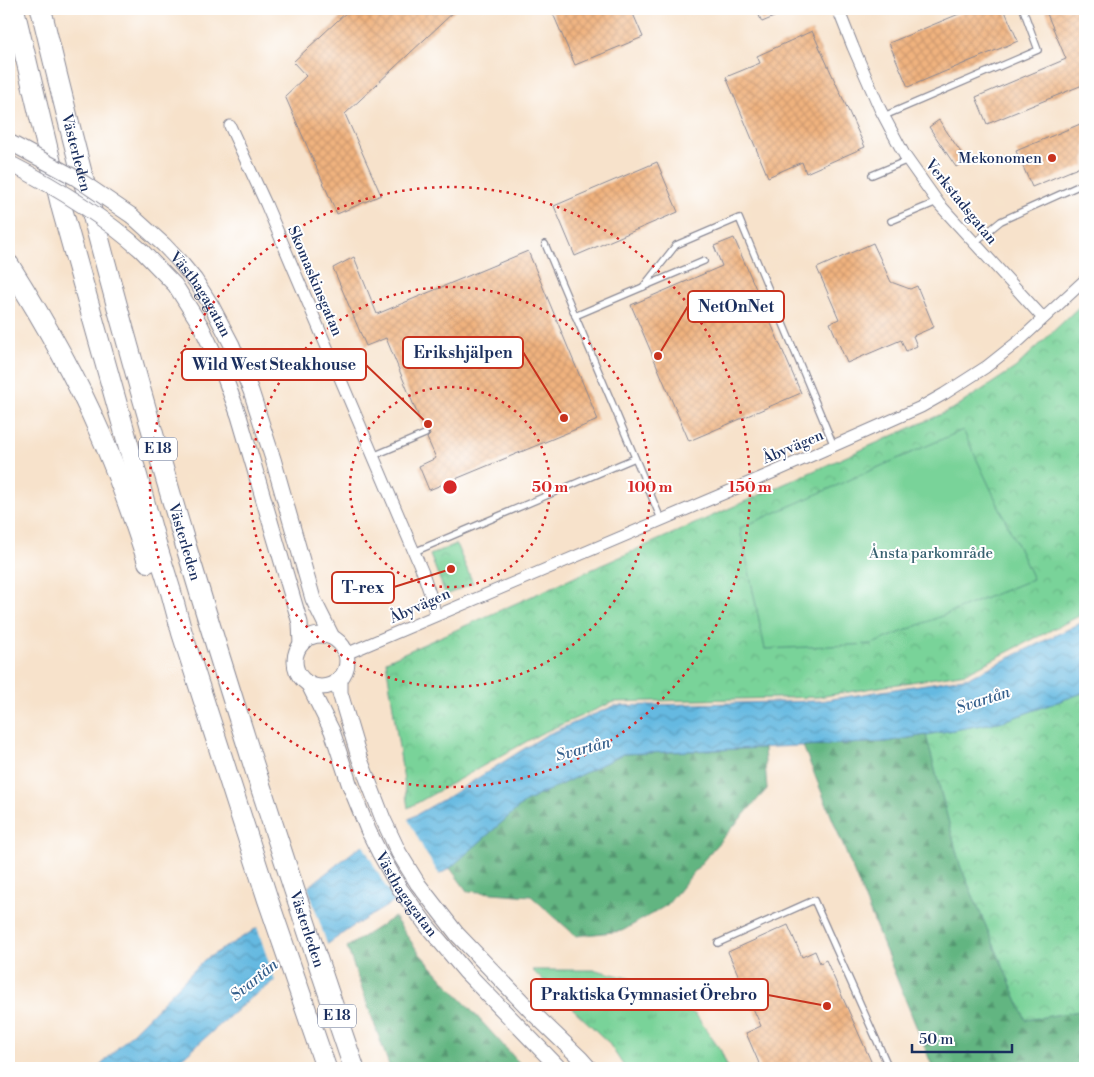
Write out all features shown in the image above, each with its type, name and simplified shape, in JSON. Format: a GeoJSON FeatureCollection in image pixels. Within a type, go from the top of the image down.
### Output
{"type":"FeatureCollection","features":[{"type":"Feature","properties":{"kind":"highway","name":"Västerleden"},"geometry":{"type":"LineString","coordinates":[[14,9],[62,209],[182,633],[268,900],[326,1068]]}},
{"type":"Feature","properties":{"kind":"highway","name":"Västerleden"},"geometry":{"type":"LineString","coordinates":[[42,9],[70,128],[119,312],[189,557],[292,884],[354,1068]]}},
{"type":"Feature","properties":{"kind":"highway","name":"E 18"},"geometry":{"type":"LineString","coordinates":[[9,265],[50,334],[96,425],[121,484],[167,619],[182,633]]}},
{"type":"Feature","properties":{"kind":"main road","name":"Västhagagatan"},"geometry":{"type":"LineString","coordinates":[[9,142],[76,178],[132,216],[164,245],[195,280],[211,305],[232,345],[251,391],[273,459],[313,599],[332,637]]}},
{"type":"Feature","properties":{"kind":"main road","name":"Västhagagatan"},"geometry":{"type":"LineString","coordinates":[[9,163],[105,220],[142,251],[175,285],[201,326],[222,370],[239,416],[300,623],[301,644]]}},
{"type":"Feature","properties":{"kind":"main road"},"geometry":{"type":"LineString","coordinates":[[315,636],[332,637],[340,642],[346,654],[346,666],[340,686],[333,684],[324,687],[308,683],[298,674],[295,665],[297,652],[301,644],[306,639],[315,636]]}},
{"type":"Feature","properties":{"kind":"main road","name":"Västhagagatan"},"geometry":{"type":"LineString","coordinates":[[308,683],[332,731],[349,783],[368,830],[390,873],[414,908],[465,971],[559,1068]]}},
{"type":"Feature","properties":{"kind":"main road","name":"Västhagagatan"},"geometry":{"type":"LineString","coordinates":[[340,686],[359,757],[383,819],[399,853],[418,884],[457,934],[587,1066]]}},
{"type":"Feature","properties":{"kind":"main road"},"geometry":{"type":"LineString","coordinates":[[564,1068],[567,1046]]}},
{"type":"Feature","properties":{"kind":"street","name":"Verkstadsgatan"},"geometry":{"type":"LineString","coordinates":[[842,10],[853,47],[884,116],[908,160],[938,202],[1043,318]]}},
{"type":"Feature","properties":{"kind":"street","name":"Skomaskinsgatan"},"geometry":{"type":"LineString","coordinates":[[230,126],[266,204],[423,573],[435,615]]}},
{"type":"Feature","properties":{"kind":"street","name":"Åbyvägen"},"geometry":{"type":"LineString","coordinates":[[346,654],[834,446],[944,394],[986,367],[1013,346],[1085,280]]}},
{"type":"Feature","properties":{"kind":"lane"},"geometry":{"type":"LineString","coordinates":[[884,116],[1038,50],[1023,9]]}},
{"type":"Feature","properties":{"kind":"lane"},"geometry":{"type":"LineString","coordinates":[[872,175],[908,160]]}},
{"type":"Feature","properties":{"kind":"lane"},"geometry":{"type":"LineString","coordinates":[[974,243],[1002,221],[1085,183]]}},
{"type":"Feature","properties":{"kind":"lane"},"geometry":{"type":"LineString","coordinates":[[891,221],[938,202]]}},
{"type":"Feature","properties":{"kind":"lane"},"geometry":{"type":"LineString","coordinates":[[643,288],[676,245],[739,218],[834,446]]}},
{"type":"Feature","properties":{"kind":"lane"},"geometry":{"type":"LineString","coordinates":[[545,244],[661,519]]}},
{"type":"Feature","properties":{"kind":"lane"},"geometry":{"type":"LineString","coordinates":[[575,316],[704,261]]}},
{"type":"Feature","properties":{"kind":"lane"},"geometry":{"type":"LineString","coordinates":[[373,456],[425,434]]}},
{"type":"Feature","properties":{"kind":"lane"},"geometry":{"type":"LineString","coordinates":[[414,552],[635,458]]}},
{"type":"Feature","properties":{"kind":"lane"},"geometry":{"type":"LineString","coordinates":[[718,943],[814,900],[889,1068]]}},
{"type":"Feature","properties":{"kind":"green space","name":"Ånsta parkområde"},"geometry":{"type":"Polygon","coordinates":[[[1085,301],[1085,613],[966,673],[818,697],[613,702],[540,734],[408,808],[386,661],[953,409],[1015,368],[1085,301]]]}},
{"type":"Feature","properties":{"kind":"green space"},"geometry":{"type":"Polygon","coordinates":[[[963,430],[1033,579],[872,644],[765,649],[740,528],[963,430]]]}},
{"type":"Feature","properties":{"kind":"green space"},"geometry":{"type":"Polygon","coordinates":[[[456,544],[473,583],[446,595],[430,555],[456,544]]]}},
{"type":"Feature","properties":{"kind":"green space"},"geometry":{"type":"Polygon","coordinates":[[[1085,692],[1085,1010],[1026,1020],[960,865],[926,735],[1004,721],[1085,692]]]}},
{"type":"Feature","properties":{"kind":"green space"},"geometry":{"type":"Polygon","coordinates":[[[926,735],[960,865],[1026,1020],[1085,1010],[1085,1068],[933,1068],[803,746],[886,742],[926,735]]]}},
{"type":"Feature","properties":{"kind":"green space"},"geometry":{"type":"Polygon","coordinates":[[[764,748],[767,789],[713,849],[667,905],[622,931],[576,936],[531,896],[467,891],[450,868],[525,802],[623,754],[764,748]]]}},
{"type":"Feature","properties":{"kind":"green space"},"geometry":{"type":"Polygon","coordinates":[[[394,917],[419,953],[524,1068],[390,1068],[347,947],[394,917]]]}},
{"type":"Feature","properties":{"kind":"green space"},"geometry":{"type":"Polygon","coordinates":[[[532,970],[596,970],[644,982],[696,1015],[721,1051],[728,1068],[625,1068],[608,1042],[532,970]]]}},
{"type":"Feature","properties":{"kind":"water","name":"Svartån"},"geometry":{"type":"Polygon","coordinates":[[[1085,621],[1085,692],[1004,721],[886,742],[623,754],[525,802],[450,868],[352,927],[248,1000],[171,1068],[98,1068],[204,960],[251,932],[358,848],[451,795],[546,735],[614,706],[820,701],[970,677],[1085,621]]]}},
{"type":"Feature","properties":{"kind":"pier"},"geometry":{"type":"Polygon","coordinates":[[[407,817],[425,852],[441,877],[397,903],[384,884],[362,843],[407,817]]]}},
{"type":"Feature","properties":{"kind":"pier"},"geometry":{"type":"Polygon","coordinates":[[[307,885],[328,947],[276,984],[256,924],[307,885]]]}},
{"type":"Feature","properties":{"kind":"building"},"geometry":{"type":"Polygon","coordinates":[[[350,9],[457,9],[345,114],[381,195],[337,214],[285,96],[306,76],[293,62],[350,9]]]}},
{"type":"Feature","properties":{"kind":"building"},"geometry":{"type":"Polygon","coordinates":[[[551,9],[631,9],[643,37],[575,65],[551,9]]]}},
{"type":"Feature","properties":{"kind":"building"},"geometry":{"type":"Polygon","coordinates":[[[756,9],[793,9],[762,22],[756,9]]]}},
{"type":"Feature","properties":{"kind":"building"},"geometry":{"type":"Polygon","coordinates":[[[971,9],[1004,9],[1018,41],[908,87],[889,43],[971,9]]]}},
{"type":"Feature","properties":{"kind":"building"},"geometry":{"type":"Polygon","coordinates":[[[1045,9],[1085,9],[1085,84],[987,124],[976,97],[1066,59],[1045,9]]]}},
{"type":"Feature","properties":{"kind":"building"},"geometry":{"type":"Polygon","coordinates":[[[812,31],[865,147],[806,173],[802,162],[768,177],[726,77],[760,63],[757,56],[812,31]]]}},
{"type":"Feature","properties":{"kind":"building"},"geometry":{"type":"Polygon","coordinates":[[[939,120],[966,160],[956,167],[929,127],[939,120]]]}},
{"type":"Feature","properties":{"kind":"building","name":"Mekonomen"},"geometry":{"type":"Polygon","coordinates":[[[1085,122],[1085,165],[1032,187],[1016,151],[1085,122]]]}},
{"type":"Feature","properties":{"kind":"building"},"geometry":{"type":"Polygon","coordinates":[[[657,162],[678,212],[575,256],[554,206],[657,162]]]}},
{"type":"Feature","properties":{"kind":"building"},"geometry":{"type":"Polygon","coordinates":[[[734,238],[801,393],[689,441],[631,305],[722,266],[714,246],[734,238]]]}},
{"type":"Feature","properties":{"kind":"building"},"geometry":{"type":"Polygon","coordinates":[[[873,243],[891,282],[910,289],[917,286],[934,327],[913,336],[917,346],[906,351],[901,340],[847,363],[830,323],[839,319],[817,268],[873,243]]]}},
{"type":"Feature","properties":{"kind":"building"},"geometry":{"type":"Polygon","coordinates":[[[528,251],[598,420],[429,490],[419,466],[436,458],[427,438],[430,435],[429,432],[424,430],[386,338],[366,346],[333,268],[354,257],[377,314],[528,251]]]}},
{"type":"Feature","properties":{"kind":"building"},"geometry":{"type":"Polygon","coordinates":[[[788,925],[802,957],[815,951],[820,963],[826,960],[874,1068],[761,1068],[746,1033],[761,1026],[728,952],[788,925]]]}},
{"type":"Feature","properties":{"kind":"place","name":"Mekonomen"},"geometry":{"type":"Point","coordinates":[1052,158]}},
{"type":"Feature","properties":{"kind":"place","name":"NetOnNet"},"geometry":{"type":"Point","coordinates":[658,356]}},
{"type":"Feature","properties":{"kind":"place","name":"Erikshjälpen"},"geometry":{"type":"Point","coordinates":[564,418]}},
{"type":"Feature","properties":{"kind":"place","name":"Wild West Steakhouse"},"geometry":{"type":"Point","coordinates":[428,424]}},
{"type":"Feature","properties":{"kind":"place","name":"T-rex"},"geometry":{"type":"Point","coordinates":[451,569]}},
{"type":"Feature","properties":{"kind":"place","name":"Praktiska Gymnasiet Örebro"},"geometry":{"type":"Point","coordinates":[827,1006]}}]}
